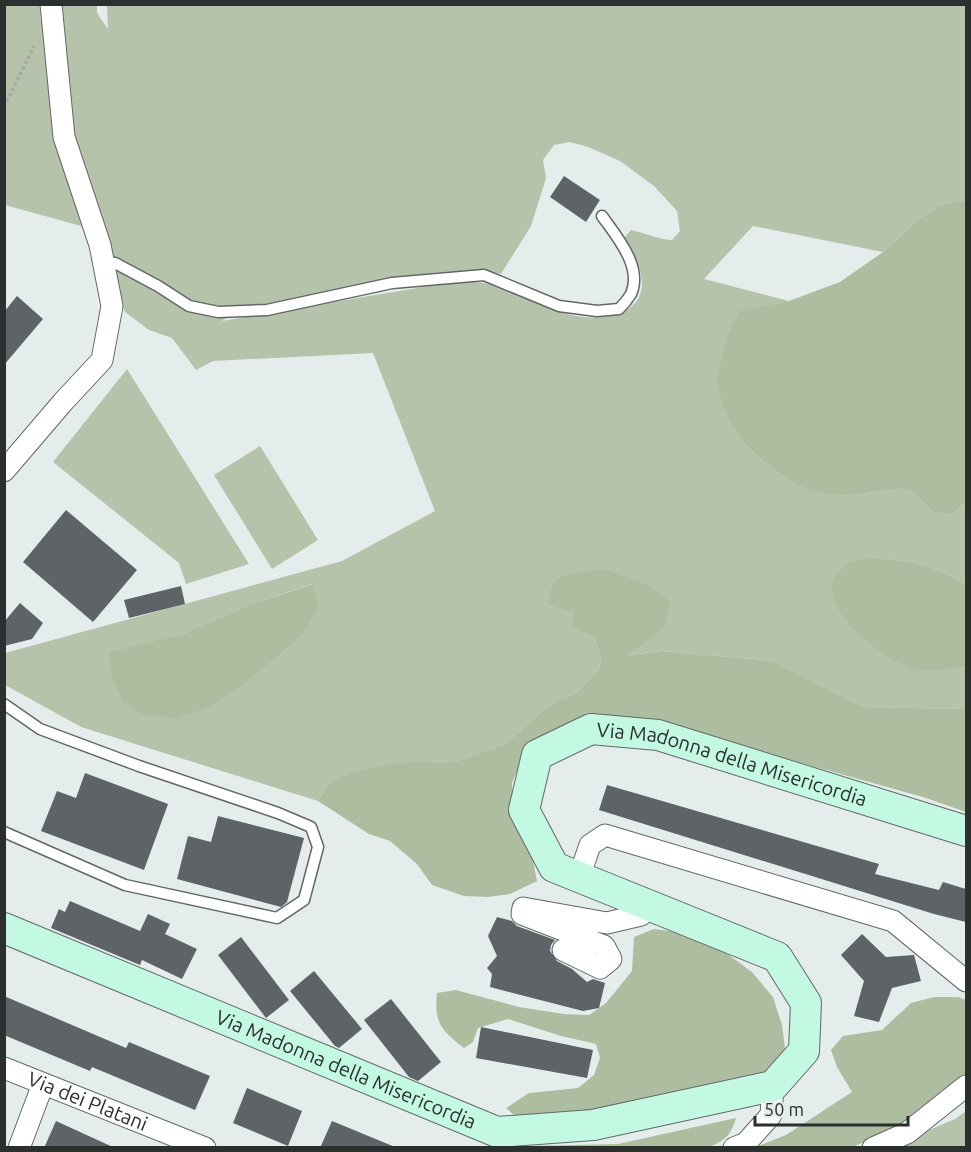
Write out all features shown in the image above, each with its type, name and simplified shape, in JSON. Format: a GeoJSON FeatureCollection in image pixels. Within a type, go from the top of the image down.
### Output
{"type":"FeatureCollection","features":[{"type":"Feature","properties":{"kind":"main road","name":"Via Madonna della Misericordia"},"geometry":{"type":"LineString","coordinates":[[4,928],[497,1132],[593,1125],[772,1086],[804,1051],[806,1002],[777,957],[554,867],[524,810],[537,755],[591,729],[658,735],[966,831]]}},
{"type":"Feature","properties":{"kind":"street"},"geometry":{"type":"LineString","coordinates":[[4,471],[102,360],[112,306],[100,245],[64,137],[51,4]]}},
{"type":"Feature","properties":{"kind":"street"},"geometry":{"type":"LineString","coordinates":[[579,877],[590,845],[605,835],[892,921],[966,981]]}},
{"type":"Feature","properties":{"kind":"street"},"geometry":{"type":"LineString","coordinates":[[563,950],[600,968],[610,959],[604,946],[522,914],[523,908],[607,923],[641,915],[651,906]]}},
{"type":"Feature","properties":{"kind":"street","name":"Via dei Platani"},"geometry":{"type":"LineString","coordinates":[[4,1068],[205,1148]]}},
{"type":"Feature","properties":{"kind":"street"},"geometry":{"type":"LineString","coordinates":[[18,1148],[43,1084]]}},
{"type":"Feature","properties":{"kind":"street"},"geometry":{"type":"LineString","coordinates":[[734,1148],[746,1143],[771,1115],[772,1086]]}},
{"type":"Feature","properties":{"kind":"street"},"geometry":{"type":"LineString","coordinates":[[873,1148],[906,1133],[966,1086]]}},
{"type":"Feature","properties":{"kind":"lane"},"geometry":{"type":"LineString","coordinates":[[104,262],[115,263],[150,281],[189,306],[218,312],[267,310],[392,283],[484,275],[559,306],[597,311],[620,309],[631,293],[633,273],[630,258],[602,216]]}},
{"type":"Feature","properties":{"kind":"lane"},"geometry":{"type":"LineString","coordinates":[[4,704],[40,729],[311,826],[318,847],[304,900],[277,918],[125,885],[4,832]]}},
{"type":"Feature","properties":{"kind":"path"},"geometry":{"type":"LineString","coordinates":[[4,107],[34,45]]}},
{"type":"Feature","properties":{"kind":"green space"},"geometry":{"type":"Polygon","coordinates":[[[4,5],[44,5],[40,19],[47,18],[89,238],[81,226],[5,205],[4,5]]]}},
{"type":"Feature","properties":{"kind":"green space"},"geometry":{"type":"Polygon","coordinates":[[[63,5],[97,5],[97,13],[108,29],[107,5],[966,5],[966,200],[946,203],[920,218],[883,252],[753,226],[704,279],[789,301],[739,312],[743,442],[765,463],[793,483],[843,496],[900,489],[915,493],[933,512],[952,515],[966,502],[966,585],[932,568],[872,557],[936,670],[966,666],[966,709],[863,707],[774,661],[662,651],[626,655],[609,570],[563,575],[553,582],[550,590],[547,605],[573,613],[571,627],[595,639],[601,657],[599,670],[578,692],[557,701],[540,713],[507,743],[454,762],[430,763],[328,785],[318,801],[81,727],[5,685],[5,653],[342,561],[435,511],[373,353],[213,361],[196,370],[172,338],[149,330],[125,312],[79,164],[58,42],[63,5]],[[570,142],[554,145],[543,160],[546,178],[531,226],[501,274],[450,271],[422,274],[287,302],[251,305],[222,321],[433,285],[464,282],[502,287],[568,314],[592,318],[615,315],[625,311],[639,297],[642,280],[637,261],[625,237],[631,230],[672,240],[680,231],[677,211],[654,186],[620,161],[570,142]],[[312,584],[249,605],[185,633],[110,652],[212,706],[283,652],[319,604],[312,584]]]}},
{"type":"Feature","properties":{"kind":"green space"},"geometry":{"type":"Polygon","coordinates":[[[966,200],[966,502],[952,515],[933,512],[915,493],[900,489],[843,496],[813,491],[793,483],[765,463],[743,442],[726,413],[716,382],[727,338],[739,311],[789,301],[840,282],[883,252],[920,218],[946,203],[966,200]]]}},
{"type":"Feature","properties":{"kind":"green space"},"geometry":{"type":"Polygon","coordinates":[[[127,369],[249,564],[186,584],[179,563],[53,462],[127,369]]]}},
{"type":"Feature","properties":{"kind":"green space"},"geometry":{"type":"Polygon","coordinates":[[[260,446],[318,540],[272,569],[214,475],[260,446]]]}},
{"type":"Feature","properties":{"kind":"green space"},"geometry":{"type":"Polygon","coordinates":[[[872,557],[932,568],[966,585],[966,666],[943,670],[920,670],[909,667],[884,654],[850,625],[836,605],[831,582],[846,564],[872,557]]]}},
{"type":"Feature","properties":{"kind":"green space"},"geometry":{"type":"Polygon","coordinates":[[[609,570],[652,587],[670,602],[665,627],[628,655],[662,651],[774,661],[863,707],[966,709],[966,812],[926,798],[716,739],[610,715],[568,727],[523,756],[512,783],[513,810],[531,850],[537,881],[510,894],[488,897],[464,896],[432,885],[417,864],[390,841],[369,834],[318,801],[328,785],[350,773],[393,763],[454,762],[507,743],[540,713],[557,701],[578,692],[599,670],[601,657],[595,639],[571,627],[573,613],[547,605],[550,590],[553,582],[563,575],[609,570]]]}},
{"type":"Feature","properties":{"kind":"green space"},"geometry":{"type":"Polygon","coordinates":[[[313,584],[319,604],[307,628],[283,652],[212,706],[178,718],[144,715],[123,702],[111,675],[109,652],[185,633],[249,605],[313,584]]]}},
{"type":"Feature","properties":{"kind":"green space"},"geometry":{"type":"Polygon","coordinates":[[[654,929],[678,932],[722,950],[752,972],[773,997],[782,1025],[785,1049],[766,1078],[525,1125],[506,1108],[529,1093],[578,1088],[594,1075],[600,1058],[596,1044],[561,1036],[508,1019],[478,1028],[473,1042],[464,1048],[445,1031],[438,1019],[437,993],[456,990],[519,1007],[564,1014],[589,1015],[606,1003],[632,971],[634,937],[654,929]]]}},
{"type":"Feature","properties":{"kind":"green space"},"geometry":{"type":"Polygon","coordinates":[[[934,997],[958,997],[966,1000],[966,1077],[918,1115],[884,1134],[852,1147],[753,1148],[786,1135],[852,1092],[837,1067],[831,1050],[843,1036],[882,1030],[911,1003],[934,997]]]}},
{"type":"Feature","properties":{"kind":"green space"},"geometry":{"type":"Polygon","coordinates":[[[966,1111],[966,1147],[888,1148],[955,1119],[966,1111]]]}},
{"type":"Feature","properties":{"kind":"green space"},"geometry":{"type":"Polygon","coordinates":[[[736,1118],[727,1137],[709,1147],[529,1147],[618,1144],[736,1118]]]}},
{"type":"Feature","properties":{"kind":"building"},"geometry":{"type":"Polygon","coordinates":[[[564,176],[600,200],[586,222],[550,197],[564,176]]]}},
{"type":"Feature","properties":{"kind":"building"},"geometry":{"type":"Polygon","coordinates":[[[17,296],[43,319],[4,365],[4,312],[17,296]]]}},
{"type":"Feature","properties":{"kind":"building"},"geometry":{"type":"Polygon","coordinates":[[[66,510],[137,570],[93,622],[23,562],[66,510]]]}},
{"type":"Feature","properties":{"kind":"building"},"geometry":{"type":"Polygon","coordinates":[[[181,586],[185,604],[129,618],[124,600],[181,586]]]}},
{"type":"Feature","properties":{"kind":"building"},"geometry":{"type":"Polygon","coordinates":[[[20,603],[43,623],[32,639],[4,646],[4,622],[20,603]]]}},
{"type":"Feature","properties":{"kind":"building"},"geometry":{"type":"Polygon","coordinates":[[[85,773],[168,804],[144,870],[41,831],[57,791],[76,798],[85,773]]]}},
{"type":"Feature","properties":{"kind":"building"},"geometry":{"type":"Polygon","coordinates":[[[607,785],[879,864],[875,874],[939,890],[943,882],[966,889],[966,922],[599,810],[607,785]]]}},
{"type":"Feature","properties":{"kind":"building"},"geometry":{"type":"Polygon","coordinates":[[[218,816],[304,838],[287,902],[281,907],[177,879],[188,836],[211,842],[218,816]]]}},
{"type":"Feature","properties":{"kind":"building"},"geometry":{"type":"Polygon","coordinates":[[[70,901],[140,931],[148,914],[170,924],[165,934],[197,949],[182,979],[142,960],[140,965],[51,928],[59,909],[65,912],[70,901]]]}},
{"type":"Feature","properties":{"kind":"building"},"geometry":{"type":"Polygon","coordinates":[[[497,917],[512,921],[517,926],[555,940],[550,951],[557,961],[572,969],[587,982],[593,979],[605,983],[599,1008],[583,1011],[490,987],[492,974],[487,968],[497,956],[488,936],[497,917]]]}},
{"type":"Feature","properties":{"kind":"building"},"geometry":{"type":"Polygon","coordinates":[[[862,934],[886,957],[914,955],[921,981],[892,988],[879,1022],[854,1016],[864,981],[841,955],[862,934]]]}},
{"type":"Feature","properties":{"kind":"building"},"geometry":{"type":"Polygon","coordinates":[[[241,937],[289,1000],[266,1018],[218,955],[241,937]]]}},
{"type":"Feature","properties":{"kind":"building"},"geometry":{"type":"Polygon","coordinates":[[[314,971],[362,1029],[339,1048],[290,991],[314,971]]]}},
{"type":"Feature","properties":{"kind":"building"},"geometry":{"type":"Polygon","coordinates":[[[4,996],[126,1048],[129,1042],[210,1076],[195,1110],[92,1067],[90,1071],[4,1035],[4,996]]]}},
{"type":"Feature","properties":{"kind":"building"},"geometry":{"type":"Polygon","coordinates":[[[391,999],[441,1062],[418,1081],[409,1077],[364,1020],[391,999]]]}},
{"type":"Feature","properties":{"kind":"building"},"geometry":{"type":"Polygon","coordinates":[[[481,1027],[593,1050],[587,1078],[476,1058],[481,1027]]]}},
{"type":"Feature","properties":{"kind":"building"},"geometry":{"type":"Polygon","coordinates":[[[247,1088],[302,1111],[288,1146],[233,1123],[247,1088]]]}},
{"type":"Feature","properties":{"kind":"building"},"geometry":{"type":"Polygon","coordinates":[[[56,1121],[115,1148],[44,1148],[56,1121]]]}},
{"type":"Feature","properties":{"kind":"building"},"geometry":{"type":"Polygon","coordinates":[[[332,1121],[395,1147],[395,1148],[320,1148],[332,1121]]]}}]}
